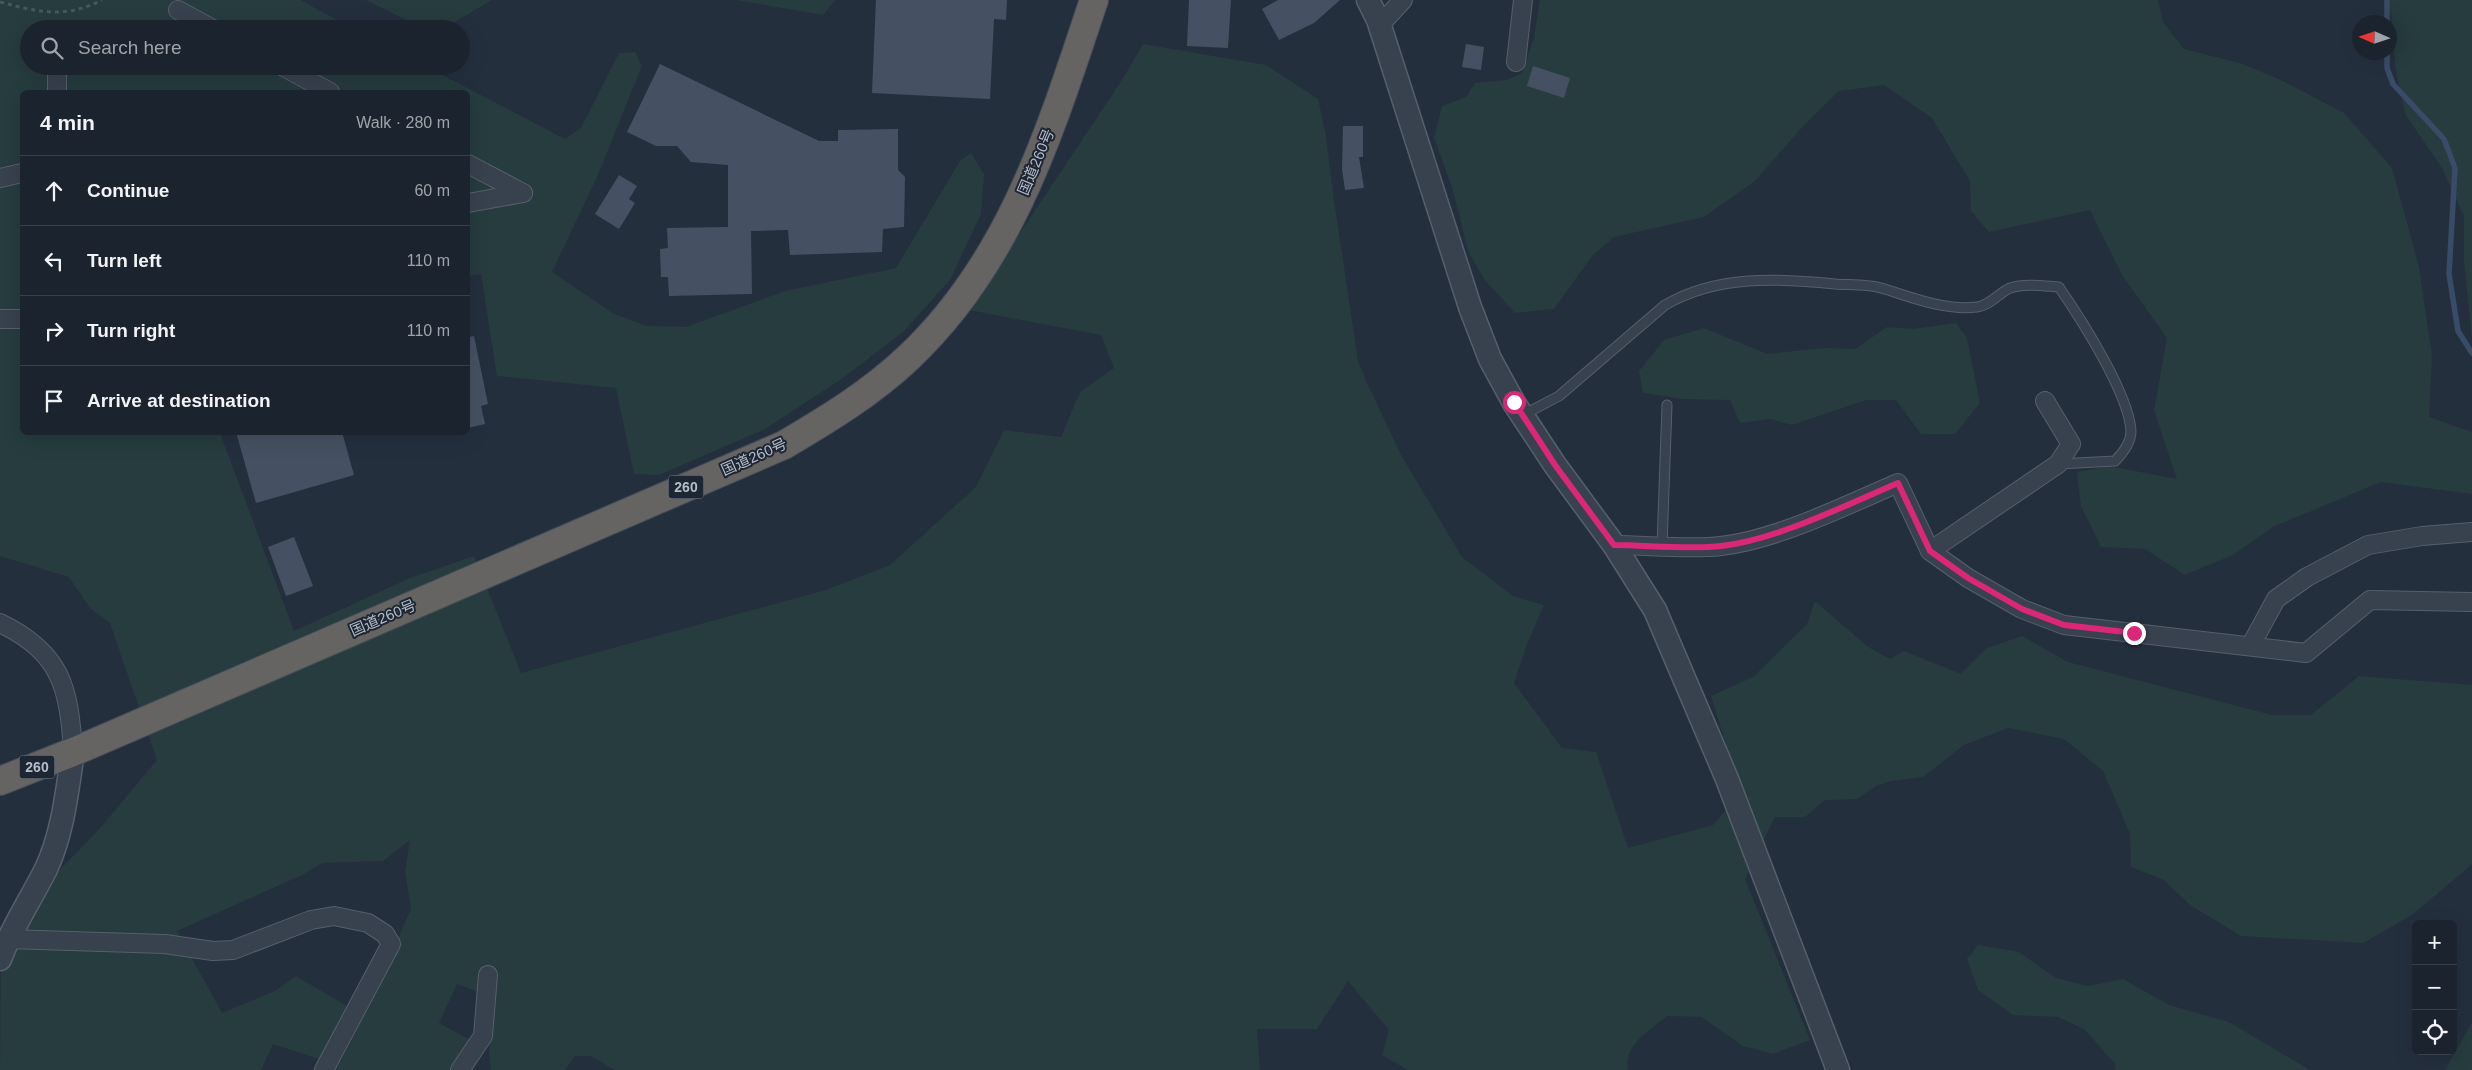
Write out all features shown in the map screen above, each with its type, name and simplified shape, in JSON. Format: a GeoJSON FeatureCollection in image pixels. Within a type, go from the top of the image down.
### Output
{"type":"FeatureCollection","features":[{"type":"Feature","properties":{"kind":"highway","name":"国道260号"},"geometry":{"type":"LineString","coordinates":[[73,752],[784,445],[840,412],[908,358],[958,304],[1011,222],[1050,133],[1094,0]]}},
{"type":"Feature","properties":{"kind":"highway","name":"260"},"geometry":{"type":"LineString","coordinates":[[0,781],[73,752]]}},
{"type":"Feature","properties":{"kind":"street"},"geometry":{"type":"LineString","coordinates":[[1368,0],[1380,26],[1470,308],[1490,359],[1522,415],[1555,465],[1614,545],[1655,610],[1727,779],[1838,1070]]}},
{"type":"Feature","properties":{"kind":"street"},"geometry":{"type":"LineString","coordinates":[[1380,26],[1403,0]]}},
{"type":"Feature","properties":{"kind":"street"},"geometry":{"type":"LineString","coordinates":[[1516,62],[1523,0]]}},
{"type":"Feature","properties":{"kind":"street"},"geometry":{"type":"LineString","coordinates":[[178,10],[196,20]]}},
{"type":"Feature","properties":{"kind":"street"},"geometry":{"type":"LineString","coordinates":[[57,75],[57,90]]}},
{"type":"Feature","properties":{"kind":"street"},"geometry":{"type":"LineString","coordinates":[[299,75],[326,90]]}},
{"type":"Feature","properties":{"kind":"street"},"geometry":{"type":"LineString","coordinates":[[470,165],[523,193],[470,203]]}},
{"type":"Feature","properties":{"kind":"street"},"geometry":{"type":"LineString","coordinates":[[0,178],[20,173]]}},
{"type":"Feature","properties":{"kind":"street"},"geometry":{"type":"LineString","coordinates":[[0,319],[20,319]]}},
{"type":"Feature","properties":{"kind":"street"},"geometry":{"type":"LineString","coordinates":[[1930,551],[2058,464],[2070,444],[2044,401]]}},
{"type":"Feature","properties":{"kind":"street"},"geometry":{"type":"LineString","coordinates":[[1614,545],[1721,546],[1764,536],[1837,509],[1898,483],[1930,551],[1968,578],[2022,609],[2064,625],[2251,645],[2306,653],[2370,600],[2472,602]]}},
{"type":"Feature","properties":{"kind":"street"},"geometry":{"type":"LineString","coordinates":[[2251,645],[2276,599],[2307,577],[2368,545],[2422,536],[2472,532]]}},
{"type":"Feature","properties":{"kind":"street"},"geometry":{"type":"LineString","coordinates":[[0,623],[36,644],[57,670],[68,707],[73,752],[64,812],[46,867],[4,949],[165,944],[212,951],[233,950],[311,920],[334,916],[368,922],[385,934],[391,944],[324,1070]]}},
{"type":"Feature","properties":{"kind":"street"},"geometry":{"type":"LineString","coordinates":[[460,1070],[483,1036],[488,975]]}},
{"type":"Feature","properties":{"kind":"lane"},"geometry":{"type":"LineString","coordinates":[[1522,415],[1559,396],[1665,304],[1683,294],[1709,286],[1767,280],[1812,282],[1879,288],[1944,306],[1979,307],[2011,288],[2030,285],[2060,287],[2083,322],[2124,402],[2131,432],[2126,450],[2115,461],[2058,464]]}},
{"type":"Feature","properties":{"kind":"lane"},"geometry":{"type":"LineString","coordinates":[[1662,546],[1667,405]]}},
{"type":"Feature","properties":{"kind":"path"},"geometry":{"type":"LineString","coordinates":[[0,2],[38,12],[56,13],[71,12],[102,0]]}},
{"type":"Feature","properties":{"kind":"green space"},"geometry":{"type":"Polygon","coordinates":[[[0,0],[300,0],[337,20],[20,20],[20,75],[442,75],[565,139],[581,128],[619,53],[635,52],[642,66],[597,177],[552,272],[614,314],[647,326],[686,327],[785,291],[896,268],[960,161],[971,153],[984,174],[981,214],[950,280],[903,332],[843,378],[765,429],[659,475],[634,474],[616,388],[497,376],[481,274],[470,276],[470,90],[20,90],[20,435],[221,435],[294,631],[410,578],[474,556],[521,673],[826,590],[890,565],[976,487],[1004,430],[1061,437],[1080,392],[1114,368],[1101,335],[969,310],[1122,80],[1143,44],[1266,65],[1318,99],[1326,136],[1358,361],[1367,383],[1402,457],[1462,557],[1513,596],[1544,605],[1527,644],[1514,683],[1562,748],[1596,752],[1628,848],[1713,825],[1741,793],[1711,696],[1753,677],[1807,624],[1815,601],[1868,647],[1890,659],[1904,651],[1961,674],[1987,648],[2022,636],[2068,662],[2272,715],[2311,715],[2359,676],[2472,685],[2472,864],[2412,915],[2363,943],[2241,936],[2190,905],[2164,880],[2131,867],[2130,834],[2103,771],[2064,739],[2008,728],[1964,745],[1923,777],[1891,781],[1876,786],[1857,799],[1825,800],[1805,817],[1775,817],[1745,879],[1810,1040],[1773,1054],[1743,1046],[1701,1017],[1667,1016],[1639,1039],[1630,1053],[1628,1070],[1408,1070],[1382,1055],[1389,1030],[1348,981],[1317,1029],[1257,1029],[1260,1070],[615,1070],[591,1056],[575,1056],[565,1070],[491,1070],[489,1053],[492,1015],[491,997],[457,984],[439,1023],[472,1041],[453,1070],[336,1070],[356,1032],[411,909],[405,872],[410,840],[383,861],[322,863],[302,875],[177,931],[222,1013],[275,991],[296,976],[352,1009],[322,1060],[273,1044],[261,1070],[0,1070],[1,931],[102,826],[157,760],[110,623],[90,608],[69,577],[0,556],[0,0]]]}},
{"type":"Feature","properties":{"kind":"green space"},"geometry":{"type":"Polygon","coordinates":[[[366,0],[492,0],[458,20],[407,20],[366,0]]]}},
{"type":"Feature","properties":{"kind":"green space"},"geometry":{"type":"Polygon","coordinates":[[[736,0],[835,0],[823,15],[736,0]]]}},
{"type":"Feature","properties":{"kind":"green space"},"geometry":{"type":"Polygon","coordinates":[[[1540,0],[2158,0],[2163,22],[2184,49],[2243,64],[2285,82],[2344,113],[2392,168],[2419,267],[2432,357],[2429,417],[2472,432],[2472,494],[2381,482],[2273,527],[2233,555],[2185,575],[2145,549],[2101,547],[2081,506],[2077,472],[2109,466],[2177,479],[2154,410],[2167,338],[2122,275],[2090,210],[1989,232],[1971,211],[1970,181],[1932,118],[1884,85],[1839,91],[1806,123],[1755,181],[1704,217],[1614,237],[1592,256],[1554,309],[1515,313],[1484,279],[1468,251],[1452,187],[1434,138],[1442,106],[1466,97],[1475,83],[1507,80],[1522,73],[1534,38],[1540,0]]]}},
{"type":"Feature","properties":{"kind":"green space"},"geometry":{"type":"Polygon","coordinates":[[[2387,0],[2472,0],[2472,338],[2464,262],[2464,216],[2442,168],[2405,114],[2395,65],[2395,60],[2397,60],[2397,15],[2391,15],[2387,0]]]}},
{"type":"Feature","properties":{"kind":"green space"},"geometry":{"type":"Polygon","coordinates":[[[1956,323],[1967,338],[1980,403],[1955,434],[1921,434],[1896,400],[1866,400],[1792,425],[1770,419],[1740,423],[1730,400],[1683,399],[1643,393],[1639,371],[1664,340],[1704,328],[1767,354],[1825,348],[1855,349],[1887,327],[1913,329],[1956,323]]]}},
{"type":"Feature","properties":{"kind":"green space"},"geometry":{"type":"Polygon","coordinates":[[[1978,945],[2019,952],[2056,978],[2088,986],[2123,979],[2169,1005],[2229,1022],[2310,1070],[2115,1070],[2116,1065],[2085,1030],[2058,1017],[2013,1015],[1978,990],[1967,959],[1978,945]]]}},
{"type":"Feature","properties":{"kind":"green space"},"geometry":{"type":"Polygon","coordinates":[[[2472,1022],[2472,1070],[2445,1070],[2453,1055],[2457,1055],[2457,1049],[2472,1022]]]}},
{"type":"Feature","properties":{"kind":"building"},"geometry":{"type":"Polygon","coordinates":[[[876,0],[1007,0],[1006,20],[994,19],[990,99],[872,93],[876,0]]]}},
{"type":"Feature","properties":{"kind":"building"},"geometry":{"type":"Polygon","coordinates":[[[1189,0],[1231,0],[1228,48],[1187,46],[1189,0]]]}},
{"type":"Feature","properties":{"kind":"building"},"geometry":{"type":"Polygon","coordinates":[[[1278,0],[1340,0],[1314,23],[1279,40],[1262,9],[1278,0]]]}},
{"type":"Feature","properties":{"kind":"building"},"geometry":{"type":"Polygon","coordinates":[[[1466,44],[1484,47],[1481,70],[1462,67],[1466,44]]]}},
{"type":"Feature","properties":{"kind":"building"},"geometry":{"type":"Polygon","coordinates":[[[660,64],[819,141],[838,141],[838,130],[898,129],[898,170],[905,177],[904,227],[883,229],[882,252],[790,255],[788,230],[751,231],[752,294],[669,296],[668,277],[661,277],[660,249],[668,248],[667,228],[728,227],[728,165],[691,162],[677,146],[656,146],[627,132],[660,64]]]}},
{"type":"Feature","properties":{"kind":"building"},"geometry":{"type":"Polygon","coordinates":[[[1533,66],[1570,78],[1564,98],[1527,86],[1533,66]]]}},
{"type":"Feature","properties":{"kind":"building"},"geometry":{"type":"Polygon","coordinates":[[[1343,126],[1363,126],[1363,157],[1359,157],[1364,188],[1345,190],[1342,169],[1343,126]]]}},
{"type":"Feature","properties":{"kind":"building"},"geometry":{"type":"Polygon","coordinates":[[[619,175],[637,186],[629,199],[635,203],[619,229],[595,214],[619,175]]]}},
{"type":"Feature","properties":{"kind":"building"},"geometry":{"type":"Polygon","coordinates":[[[474,336],[488,404],[481,406],[485,424],[470,428],[470,337],[474,336]]]}},
{"type":"Feature","properties":{"kind":"building"},"geometry":{"type":"Polygon","coordinates":[[[237,435],[343,435],[354,475],[256,503],[237,435]]]}},
{"type":"Feature","properties":{"kind":"building"},"geometry":{"type":"Polygon","coordinates":[[[294,537],[313,586],[286,596],[268,547],[294,537]]]}},
{"type":"Feature","properties":{"kind":"waterway"},"geometry":{"type":"LineString","coordinates":[[2387,0],[2387,15]]}},
{"type":"Feature","properties":{"kind":"waterway"},"geometry":{"type":"LineString","coordinates":[[2387,60],[2387,68],[2393,84],[2444,139],[2455,168],[2449,274],[2458,331],[2472,353]]}},
{"type":"Feature","properties":{"kind":"route"},"geometry":{"type":"LineString","coordinates":[[1514,402],[1555,465],[1614,545],[1721,546],[1764,536],[1837,509],[1898,483],[1930,551],[1968,578],[2022,609],[2064,625],[2134,633]]}}]}
